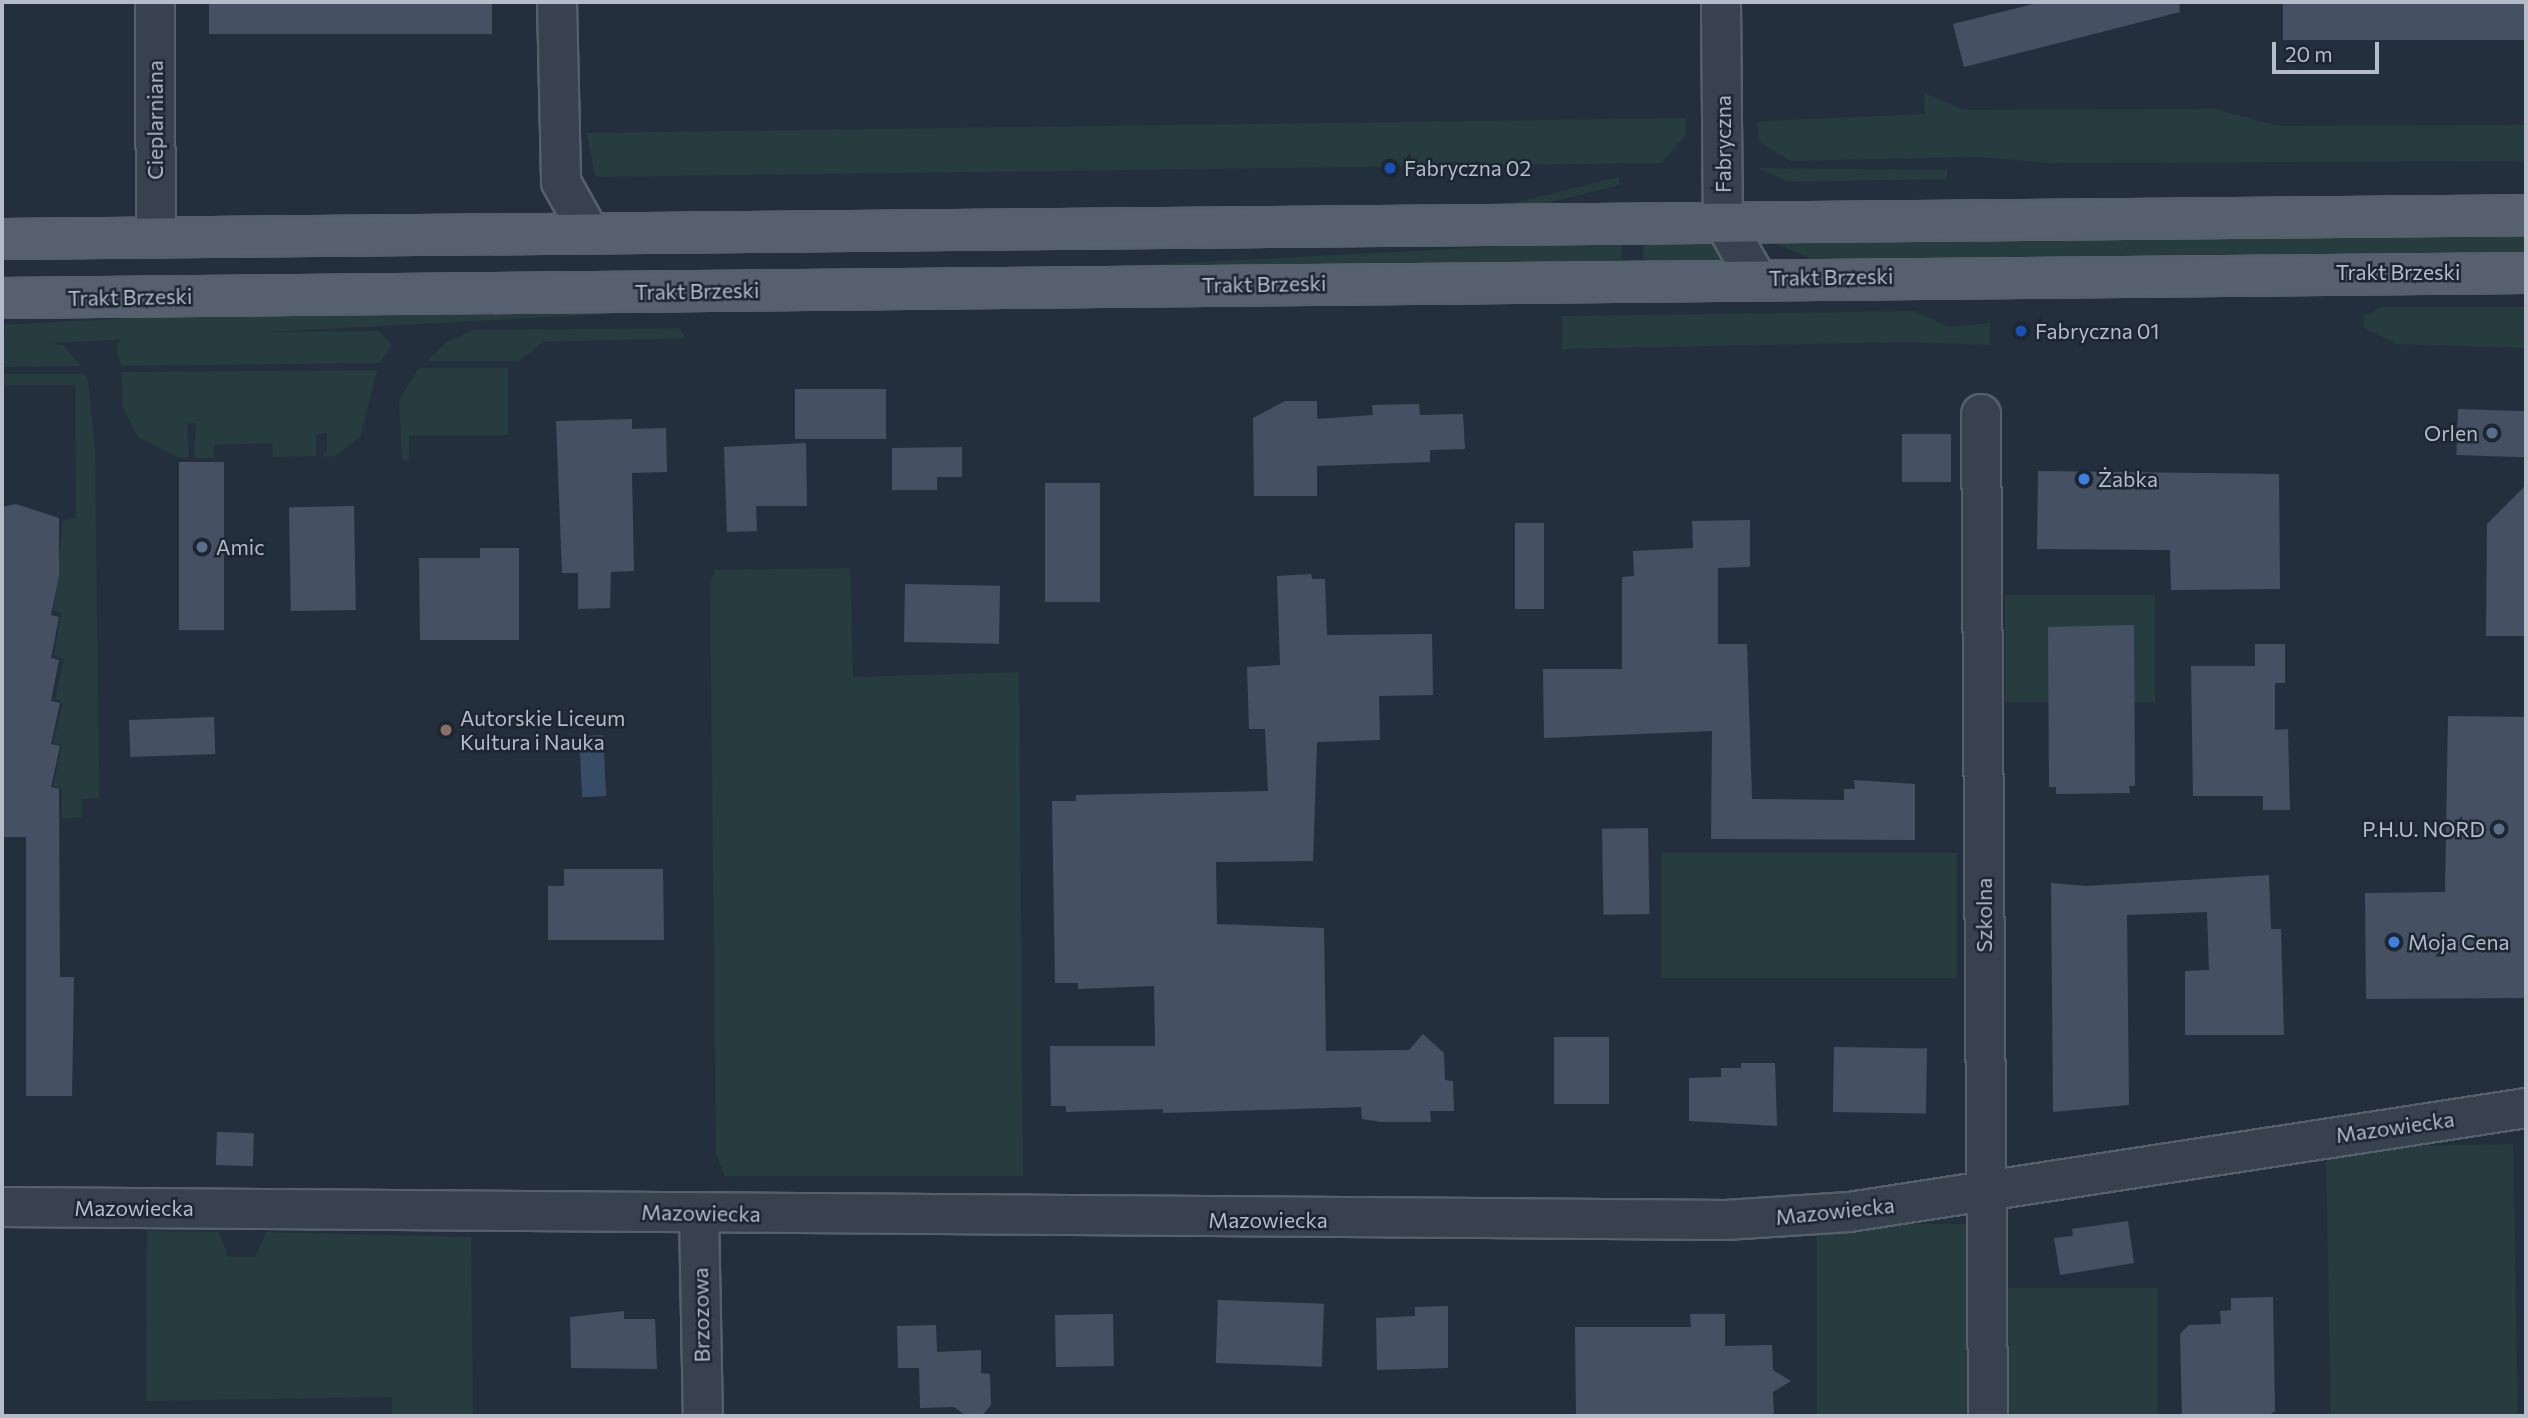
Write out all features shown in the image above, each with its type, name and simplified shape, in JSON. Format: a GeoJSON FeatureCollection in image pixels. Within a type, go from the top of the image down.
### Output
{"type":"FeatureCollection","features":[{"type":"Feature","properties":{"kind":"main road"},"geometry":{"type":"LineString","coordinates":[[2,239],[1723,220],[2526,215]]}},
{"type":"Feature","properties":{"kind":"main road","name":"Trakt Brzeski"},"geometry":{"type":"LineString","coordinates":[[2,298],[1756,278],[2526,273]]}},
{"type":"Feature","properties":{"kind":"street","name":"Cieplarniana"},"geometry":{"type":"LineString","coordinates":[[155,2],[156,237]]}},
{"type":"Feature","properties":{"kind":"street"},"geometry":{"type":"LineString","coordinates":[[557,2],[561,182],[589,232]]}},
{"type":"Feature","properties":{"kind":"street","name":"Fabryczna"},"geometry":{"type":"LineString","coordinates":[[1721,2],[1723,220],[1756,278]]}},
{"type":"Feature","properties":{"kind":"street","name":"Szkolna"},"geometry":{"type":"LineString","coordinates":[[1980,414],[1988,1416]]}},
{"type":"Feature","properties":{"kind":"street","name":"Mazowiecka"},"geometry":{"type":"LineString","coordinates":[[2,1207],[1644,1222],[1849,1212],[2526,1108]]}},
{"type":"Feature","properties":{"kind":"street","name":"Brzozowa"},"geometry":{"type":"LineString","coordinates":[[699,1214],[703,1416]]}},
{"type":"Feature","properties":{"kind":"green space"},"geometry":{"type":"Polygon","coordinates":[[[1924,93],[1965,110],[2215,109],[2278,126],[2526,125],[2526,161],[2048,163],[1979,157],[1791,161],[1759,142],[1758,123],[1763,121],[1925,114],[1924,93]]]}},
{"type":"Feature","properties":{"kind":"green space"},"geometry":{"type":"Polygon","coordinates":[[[1686,118],[1686,135],[1661,163],[595,177],[587,133],[1686,118]]]}},
{"type":"Feature","properties":{"kind":"green space"},"geometry":{"type":"Polygon","coordinates":[[[1759,168],[1947,170],[1947,179],[1788,182],[1759,168]]]}},
{"type":"Feature","properties":{"kind":"green space"},"geometry":{"type":"Polygon","coordinates":[[[1618,177],[1620,185],[1471,222],[1470,214],[1618,177]]]}},
{"type":"Feature","properties":{"kind":"green space"},"geometry":{"type":"Polygon","coordinates":[[[2323,233],[2526,236],[2526,252],[1811,259],[1776,243],[2323,233]]]}},
{"type":"Feature","properties":{"kind":"green space"},"geometry":{"type":"Polygon","coordinates":[[[1621,240],[1622,261],[5,346],[4,325],[1621,240]]]}},
{"type":"Feature","properties":{"kind":"green space"},"geometry":{"type":"Polygon","coordinates":[[[1643,240],[1728,240],[1728,260],[1643,260],[1643,240]]]}},
{"type":"Feature","properties":{"kind":"green space"},"geometry":{"type":"Polygon","coordinates":[[[2382,307],[2526,307],[2526,348],[2397,344],[2364,328],[2363,316],[2382,307]]]}},
{"type":"Feature","properties":{"kind":"green space"},"geometry":{"type":"Polygon","coordinates":[[[1914,311],[1950,327],[1990,323],[1990,345],[1908,342],[1562,349],[1562,316],[1914,311]]]}},
{"type":"Feature","properties":{"kind":"green space"},"geometry":{"type":"Polygon","coordinates":[[[679,328],[686,338],[543,342],[519,361],[427,361],[448,341],[473,330],[679,328]]]}},
{"type":"Feature","properties":{"kind":"green space"},"geometry":{"type":"Polygon","coordinates":[[[379,331],[392,345],[380,363],[121,366],[117,352],[118,343],[132,333],[379,331]]]}},
{"type":"Feature","properties":{"kind":"green space"},"geometry":{"type":"Polygon","coordinates":[[[17,333],[64,346],[81,366],[2,367],[2,335],[17,333]]]}},
{"type":"Feature","properties":{"kind":"green space"},"geometry":{"type":"Polygon","coordinates":[[[419,368],[508,368],[508,435],[409,435],[409,462],[402,459],[399,400],[419,368]]]}},
{"type":"Feature","properties":{"kind":"green space"},"geometry":{"type":"Polygon","coordinates":[[[377,370],[360,437],[335,456],[320,457],[327,452],[327,433],[316,434],[316,456],[273,457],[272,443],[214,445],[214,458],[194,458],[196,423],[187,424],[189,457],[179,458],[138,437],[123,408],[121,372],[377,370]]]}},
{"type":"Feature","properties":{"kind":"green space"},"geometry":{"type":"Polygon","coordinates":[[[2,374],[85,374],[88,381],[95,450],[99,798],[82,799],[82,817],[62,819],[62,789],[53,786],[62,745],[53,743],[63,703],[55,699],[64,659],[54,655],[61,614],[54,611],[63,520],[76,518],[75,385],[2,385],[2,374]]]}},
{"type":"Feature","properties":{"kind":"green space"},"geometry":{"type":"Polygon","coordinates":[[[850,568],[853,677],[1019,672],[1023,1176],[725,1176],[716,1154],[710,582],[715,570],[850,568]]]}},
{"type":"Feature","properties":{"kind":"green space"},"geometry":{"type":"Polygon","coordinates":[[[2005,595],[2155,595],[2155,702],[2005,702],[2005,595]]]}},
{"type":"Feature","properties":{"kind":"green space"},"geometry":{"type":"Polygon","coordinates":[[[1661,853],[1957,853],[1957,978],[1661,978],[1661,853]]]}},
{"type":"Feature","properties":{"kind":"green space"},"geometry":{"type":"Polygon","coordinates":[[[2513,1144],[2518,1416],[2331,1416],[2326,1147],[2513,1144]]]}},
{"type":"Feature","properties":{"kind":"green space"},"geometry":{"type":"Polygon","coordinates":[[[1817,1224],[1968,1224],[1968,1416],[1817,1416],[1817,1224]]]}},
{"type":"Feature","properties":{"kind":"green space"},"geometry":{"type":"Polygon","coordinates":[[[147,1231],[219,1232],[228,1257],[255,1257],[266,1232],[471,1237],[473,1416],[392,1416],[392,1397],[146,1401],[147,1231]]]}},
{"type":"Feature","properties":{"kind":"green space"},"geometry":{"type":"Polygon","coordinates":[[[2007,1288],[2158,1288],[2158,1416],[2007,1416],[2007,1288]]]}},
{"type":"Feature","properties":{"kind":"water"},"geometry":{"type":"Polygon","coordinates":[[[603,735],[606,796],[582,797],[579,736],[603,735]]]}},
{"type":"Feature","properties":{"kind":"building"},"geometry":{"type":"Polygon","coordinates":[[[209,2],[492,2],[492,34],[209,34],[209,2]]]}},
{"type":"Feature","properties":{"kind":"building"},"geometry":{"type":"Polygon","coordinates":[[[2041,2],[2179,2],[2180,12],[1964,67],[1953,24],[2041,2]]]}},
{"type":"Feature","properties":{"kind":"building"},"geometry":{"type":"Polygon","coordinates":[[[2283,2],[2526,2],[2526,40],[2283,40],[2283,2]]]}},
{"type":"Feature","properties":{"kind":"building"},"geometry":{"type":"Polygon","coordinates":[[[795,389],[886,389],[886,439],[795,439],[795,389]]]}},
{"type":"Feature","properties":{"kind":"building"},"geometry":{"type":"Polygon","coordinates":[[[1285,401],[1317,401],[1317,419],[1373,415],[1372,405],[1419,404],[1420,415],[1463,414],[1465,449],[1430,450],[1430,462],[1317,466],[1317,496],[1254,496],[1253,418],[1285,401]]]}},
{"type":"Feature","properties":{"kind":"building","name":"Orlen"},"geometry":{"type":"Polygon","coordinates":[[[2458,409],[2526,411],[2524,457],[2456,455],[2458,409]]]}},
{"type":"Feature","properties":{"kind":"building"},"geometry":{"type":"Polygon","coordinates":[[[632,419],[632,429],[666,428],[667,472],[632,473],[634,571],[611,572],[610,608],[578,609],[578,573],[562,573],[556,421],[632,419]]]}},
{"type":"Feature","properties":{"kind":"building"},"geometry":{"type":"Polygon","coordinates":[[[1902,434],[1951,434],[1951,482],[1902,482],[1902,434]]]}},
{"type":"Feature","properties":{"kind":"building"},"geometry":{"type":"Polygon","coordinates":[[[806,443],[807,506],[756,506],[757,531],[727,532],[724,447],[806,443]]]}},
{"type":"Feature","properties":{"kind":"building"},"geometry":{"type":"Polygon","coordinates":[[[962,447],[962,477],[937,477],[937,490],[892,490],[892,448],[962,447]]]}},
{"type":"Feature","properties":{"kind":"building","name":"Amic"},"geometry":{"type":"Polygon","coordinates":[[[179,462],[224,462],[224,630],[179,630],[179,462]]]}},
{"type":"Feature","properties":{"kind":"building"},"geometry":{"type":"Polygon","coordinates":[[[2038,471],[2279,474],[2280,589],[2171,590],[2170,550],[2037,549],[2038,471]]]}},
{"type":"Feature","properties":{"kind":"building"},"geometry":{"type":"Polygon","coordinates":[[[1045,483],[1100,483],[1100,602],[1045,602],[1045,483]]]}},
{"type":"Feature","properties":{"kind":"building"},"geometry":{"type":"Polygon","coordinates":[[[2526,485],[2526,636],[2486,636],[2487,524],[2526,485]]]}},
{"type":"Feature","properties":{"kind":"building"},"geometry":{"type":"Polygon","coordinates":[[[16,504],[59,518],[59,576],[51,615],[59,617],[51,658],[59,660],[51,701],[60,703],[51,744],[60,746],[51,787],[59,789],[60,977],[74,977],[72,1096],[26,1096],[26,837],[2,837],[2,507],[16,504]]]}},
{"type":"Feature","properties":{"kind":"building"},"geometry":{"type":"Polygon","coordinates":[[[354,506],[356,610],[291,611],[289,507],[354,506]]]}},
{"type":"Feature","properties":{"kind":"building"},"geometry":{"type":"Polygon","coordinates":[[[1750,520],[1750,567],[1718,568],[1718,644],[1747,644],[1752,799],[1844,800],[1844,789],[1855,789],[1854,780],[1915,784],[1915,840],[1711,839],[1712,731],[1544,738],[1543,669],[1622,669],[1622,577],[1634,576],[1633,551],[1693,548],[1692,521],[1750,520]]]}},
{"type":"Feature","properties":{"kind":"building"},"geometry":{"type":"Polygon","coordinates":[[[1515,523],[1544,523],[1544,609],[1515,609],[1515,523]]]}},
{"type":"Feature","properties":{"kind":"building"},"geometry":{"type":"Polygon","coordinates":[[[480,548],[519,548],[519,640],[420,640],[419,558],[480,558],[480,548]]]}},
{"type":"Feature","properties":{"kind":"building"},"geometry":{"type":"Polygon","coordinates":[[[1311,574],[1312,579],[1325,579],[1327,635],[1432,634],[1433,695],[1379,696],[1380,740],[1317,742],[1313,861],[1216,862],[1217,924],[1324,928],[1326,1051],[1409,1050],[1423,1034],[1444,1053],[1445,1080],[1453,1081],[1454,1111],[1430,1111],[1431,1122],[1381,1122],[1362,1119],[1361,1107],[1163,1113],[1163,1109],[1066,1112],[1066,1106],[1051,1106],[1050,1046],[1155,1046],[1154,986],[1078,989],[1078,983],[1055,983],[1052,801],[1076,801],[1076,795],[1268,791],[1265,729],[1249,729],[1247,667],[1280,665],[1277,576],[1311,574]]]}},
{"type":"Feature","properties":{"kind":"building"},"geometry":{"type":"Polygon","coordinates":[[[905,584],[1000,586],[999,644],[904,642],[905,584]]]}},
{"type":"Feature","properties":{"kind":"building"},"geometry":{"type":"Polygon","coordinates":[[[2134,625],[2135,786],[2129,786],[2130,793],[2056,794],[2056,787],[2049,787],[2048,627],[2134,625]]]}},
{"type":"Feature","properties":{"kind":"building"},"geometry":{"type":"Polygon","coordinates":[[[2255,644],[2285,644],[2285,683],[2275,683],[2275,730],[2288,729],[2290,810],[2263,810],[2263,796],[2193,796],[2191,666],[2255,666],[2255,644]]]}},
{"type":"Feature","properties":{"kind":"building"},"geometry":{"type":"Polygon","coordinates":[[[2448,716],[2526,717],[2526,998],[2366,999],[2365,893],[2445,892],[2448,716]]]}},
{"type":"Feature","properties":{"kind":"building"},"geometry":{"type":"Polygon","coordinates":[[[214,717],[215,754],[130,757],[129,720],[214,717]]]}},
{"type":"Feature","properties":{"kind":"building"},"geometry":{"type":"Polygon","coordinates":[[[1648,828],[1650,914],[1604,915],[1602,829],[1648,828]]]}},
{"type":"Feature","properties":{"kind":"building"},"geometry":{"type":"Polygon","coordinates":[[[564,869],[663,869],[664,940],[548,940],[548,886],[564,886],[564,869]]]}},
{"type":"Feature","properties":{"kind":"building"},"geometry":{"type":"Polygon","coordinates":[[[2269,875],[2271,929],[2281,929],[2284,1035],[2185,1035],[2185,971],[2209,970],[2207,912],[2127,915],[2129,1105],[2053,1112],[2051,883],[2086,886],[2269,875]]]}},
{"type":"Feature","properties":{"kind":"building"},"geometry":{"type":"Polygon","coordinates":[[[1554,1037],[1609,1037],[1609,1104],[1554,1104],[1554,1037]]]}},
{"type":"Feature","properties":{"kind":"building"},"geometry":{"type":"Polygon","coordinates":[[[1834,1047],[1927,1049],[1926,1114],[1833,1112],[1834,1047]]]}},
{"type":"Feature","properties":{"kind":"building"},"geometry":{"type":"Polygon","coordinates":[[[1741,1063],[1775,1063],[1777,1126],[1689,1121],[1689,1078],[1721,1077],[1721,1068],[1741,1068],[1741,1063]]]}},
{"type":"Feature","properties":{"kind":"building"},"geometry":{"type":"Polygon","coordinates":[[[217,1132],[254,1133],[253,1166],[216,1165],[217,1132]]]}},
{"type":"Feature","properties":{"kind":"building"},"geometry":{"type":"Polygon","coordinates":[[[2128,1221],[2134,1263],[2060,1275],[2054,1238],[2073,1236],[2072,1229],[2128,1221]]]}},
{"type":"Feature","properties":{"kind":"building"},"geometry":{"type":"Polygon","coordinates":[[[2273,1297],[2275,1411],[2268,1416],[2182,1416],[2180,1334],[2189,1325],[2221,1324],[2220,1311],[2231,1310],[2231,1298],[2273,1297]]]}},
{"type":"Feature","properties":{"kind":"building"},"geometry":{"type":"Polygon","coordinates":[[[1218,1300],[1324,1304],[1322,1367],[1216,1363],[1218,1300]]]}},
{"type":"Feature","properties":{"kind":"building"},"geometry":{"type":"Polygon","coordinates":[[[1448,1306],[1448,1368],[1377,1370],[1376,1318],[1415,1316],[1415,1307],[1448,1306]]]}},
{"type":"Feature","properties":{"kind":"building"},"geometry":{"type":"Polygon","coordinates":[[[624,1311],[624,1319],[655,1319],[657,1369],[571,1368],[570,1317],[624,1311]]]}},
{"type":"Feature","properties":{"kind":"building"},"geometry":{"type":"Polygon","coordinates":[[[1113,1314],[1114,1366],[1056,1367],[1055,1315],[1113,1314]]]}},
{"type":"Feature","properties":{"kind":"building"},"geometry":{"type":"Polygon","coordinates":[[[1690,1314],[1725,1314],[1725,1346],[1772,1345],[1773,1370],[1791,1381],[1773,1392],[1774,1416],[1576,1416],[1575,1327],[1691,1327],[1690,1314]]]}},
{"type":"Feature","properties":{"kind":"building"},"geometry":{"type":"Polygon","coordinates":[[[936,1325],[937,1352],[981,1350],[981,1373],[990,1374],[991,1405],[982,1416],[966,1416],[954,1407],[920,1408],[919,1368],[898,1368],[897,1326],[936,1325]]]}},
{"type":"Feature","properties":{"kind":"place","name":"Fabryczna 02"},"geometry":{"type":"Point","coordinates":[1390,168]}},
{"type":"Feature","properties":{"kind":"place","name":"Fabryczna 01"},"geometry":{"type":"Point","coordinates":[2021,331]}},
{"type":"Feature","properties":{"kind":"place","name":"Orlen"},"geometry":{"type":"Point","coordinates":[2492,433]}},
{"type":"Feature","properties":{"kind":"place","name":"Żabka"},"geometry":{"type":"Point","coordinates":[2084,479]}},
{"type":"Feature","properties":{"kind":"place","name":"Amic"},"geometry":{"type":"Point","coordinates":[202,547]}},
{"type":"Feature","properties":{"kind":"place","name":"Autorskie Liceum Kultura i Nauka"},"geometry":{"type":"Point","coordinates":[446,730]}},
{"type":"Feature","properties":{"kind":"place","name":"P.H.U. NORD"},"geometry":{"type":"Point","coordinates":[2499,829]}},
{"type":"Feature","properties":{"kind":"place","name":"Moja Cena"},"geometry":{"type":"Point","coordinates":[2394,942]}}]}
